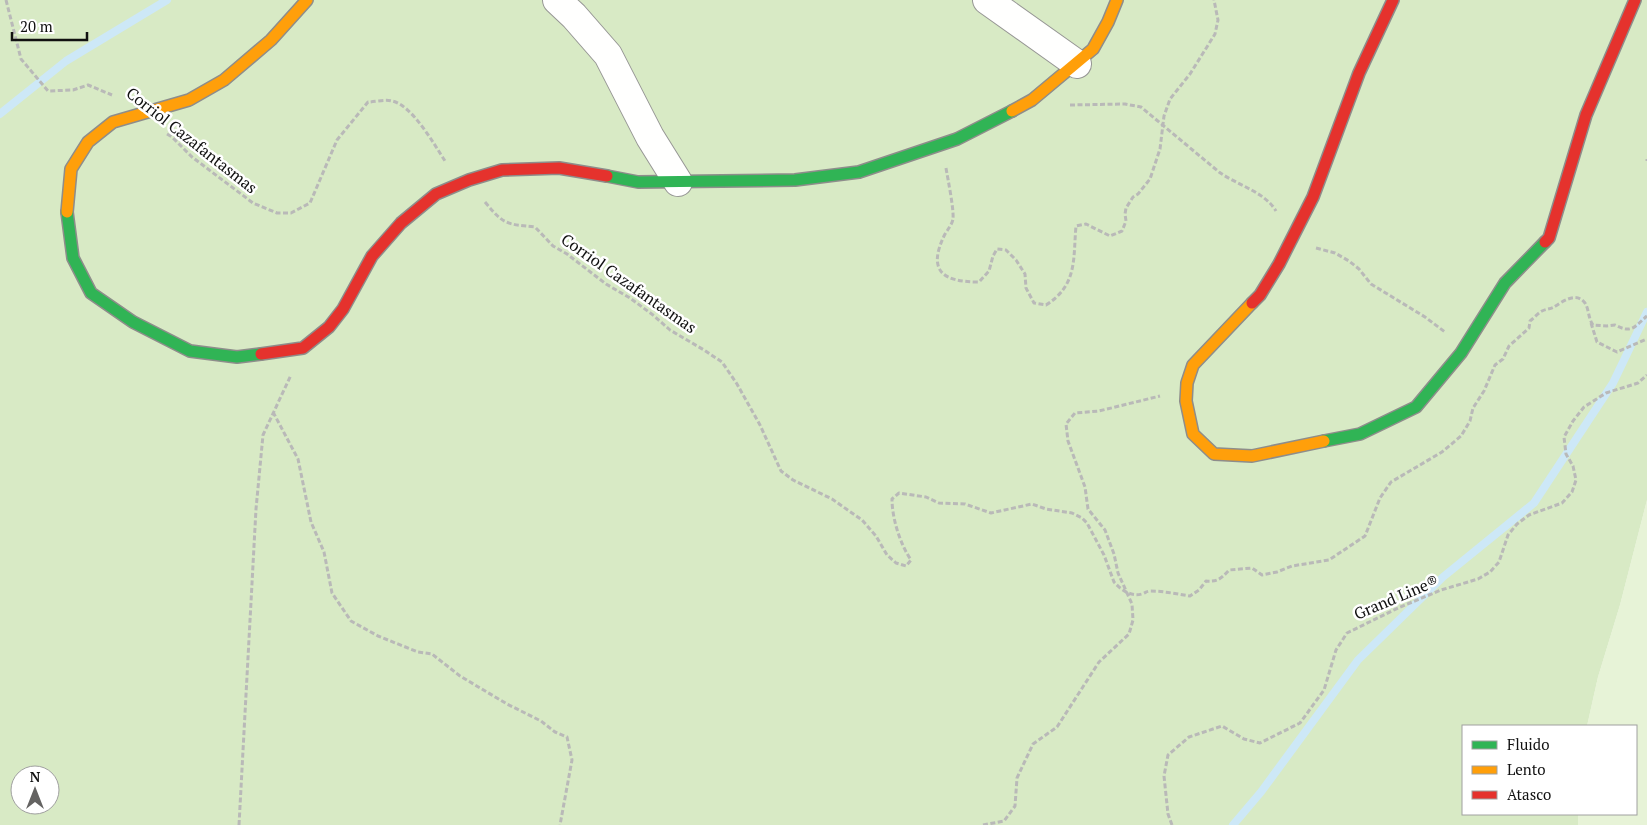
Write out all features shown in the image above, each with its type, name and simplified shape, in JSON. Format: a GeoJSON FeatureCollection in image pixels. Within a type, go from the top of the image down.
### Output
{"type":"FeatureCollection","features":[{"type":"Feature","properties":{"kind":"street"},"geometry":{"type":"LineString","coordinates":[[307,0],[271,40],[224,80],[189,100],[113,122],[88,142],[71,169],[67,216],[73,258],[91,293],[133,322],[190,351],[237,357],[303,348],[329,328],[343,309],[372,256],[401,223],[436,194],[502,170],[559,168],[638,182],[795,180],[859,172],[957,139],[1032,100],[1077,64],[1093,48],[1108,22],[1116,0]]}},
{"type":"Feature","properties":{"kind":"street"},"geometry":{"type":"LineString","coordinates":[[557,0],[574,16],[608,55],[650,137],[678,182]]}},
{"type":"Feature","properties":{"kind":"street"},"geometry":{"type":"LineString","coordinates":[[987,0],[1077,64]]}},
{"type":"Feature","properties":{"kind":"street"},"geometry":{"type":"LineString","coordinates":[[1393,0],[1359,73],[1313,197],[1294,237],[1260,295],[1193,365],[1186,392],[1193,434],[1214,454],[1252,456],[1360,434],[1416,407],[1461,353],[1505,283],[1549,238],[1586,115],[1635,0]]}},
{"type":"Feature","properties":{"kind":"path","name":"Corriol Cazafantasmas"},"geometry":{"type":"LineString","coordinates":[[6,0],[21,59],[48,91],[73,90],[88,85],[122,98],[136,115],[172,137],[192,157],[253,203],[277,214],[291,214],[310,203],[337,140],[368,102],[392,101],[411,113],[424,127],[427,135],[459,185],[481,198],[496,215],[509,224],[535,227],[553,246],[567,254],[606,284],[630,298],[670,330],[722,362],[760,425],[781,471],[793,480],[832,499],[862,520],[896,563],[906,566],[911,560],[905,551],[892,510],[892,499],[899,493],[926,496],[939,503],[965,504],[991,513],[1032,504],[1046,510],[1072,513],[1082,518],[1097,541],[1114,582],[1128,593]]}},
{"type":"Feature","properties":{"kind":"path"},"geometry":{"type":"LineString","coordinates":[[938,145],[945,161],[953,218],[937,255],[938,265],[944,275],[961,282],[979,282],[989,271],[997,249],[1006,250],[1016,260],[1025,274],[1026,288],[1034,303],[1046,305],[1052,302],[1064,288],[1074,266],[1076,226],[1086,224],[1110,236],[1122,231],[1126,221],[1126,208],[1132,197],[1138,194],[1150,179],[1160,149],[1164,116],[1170,99],[1190,74],[1215,34],[1218,20],[1214,0]]}},
{"type":"Feature","properties":{"kind":"path"},"geometry":{"type":"LineString","coordinates":[[1032,100],[1050,105],[1125,104],[1141,107],[1232,181],[1263,196],[1274,208],[1294,237],[1304,245],[1335,253],[1349,261],[1359,269],[1371,284],[1425,317],[1453,337],[1468,342]]}},
{"type":"Feature","properties":{"kind":"path"},"geometry":{"type":"LineString","coordinates":[[1128,593],[1140,594],[1148,591],[1190,596],[1199,590],[1206,581],[1215,582],[1222,578],[1228,570],[1252,568],[1262,575],[1292,566],[1329,560],[1365,536],[1380,498],[1391,482],[1442,452],[1461,436],[1470,421],[1473,408],[1484,391],[1495,365],[1503,359],[1509,346],[1529,328],[1530,321],[1543,310],[1553,307],[1568,298],[1580,299],[1586,304],[1597,342],[1617,352],[1647,339]]}},
{"type":"Feature","properties":{"kind":"path"},"geometry":{"type":"LineString","coordinates":[[1590,320],[1593,325],[1607,326],[1615,324],[1624,330],[1631,330],[1647,316]]}},
{"type":"Feature","properties":{"kind":"path"},"geometry":{"type":"LineString","coordinates":[[239,825],[256,510],[263,435],[303,348]]}},
{"type":"Feature","properties":{"kind":"path","name":"Grand Line®"},"geometry":{"type":"LineString","coordinates":[[1172,825],[1168,814],[1164,776],[1168,755],[1189,737],[1222,726],[1244,739],[1260,743],[1300,723],[1324,690],[1336,650],[1347,633],[1398,608],[1441,590],[1478,579],[1490,572],[1499,562],[1508,535],[1517,524],[1528,515],[1562,503],[1572,492],[1576,480],[1573,466],[1566,454],[1564,437],[1584,407],[1606,393],[1638,383],[1647,375]]}},
{"type":"Feature","properties":{"kind":"path"},"geometry":{"type":"LineString","coordinates":[[983,825],[1004,820],[1015,806],[1017,778],[1033,744],[1057,727],[1099,662],[1129,634],[1133,620],[1132,604],[1118,572],[1114,554],[1105,530],[1088,509],[1086,487],[1068,441],[1066,424],[1075,414],[1099,411],[1168,393],[1186,392]]}},
{"type":"Feature","properties":{"kind":"path"},"geometry":{"type":"LineString","coordinates":[[273,412],[298,458],[311,522],[324,552],[332,593],[351,620],[378,636],[418,652],[432,654],[468,680],[541,721],[555,732],[567,738],[572,760],[560,825]]}},
{"type":"Feature","properties":{"kind":"green space"},"geometry":{"type":"Polygon","coordinates":[[[0,0],[1647,0],[1647,500],[1620,605],[1598,677],[1587,725],[1462,725],[1462,815],[1578,815],[1578,825],[0,825],[0,0]]]}},
{"type":"Feature","properties":{"kind":"green space"},"geometry":{"type":"Polygon","coordinates":[[[1647,500],[1647,825],[1578,825],[1578,815],[1637,815],[1637,725],[1587,725],[1598,677],[1620,605],[1647,500]]]}},
{"type":"Feature","properties":{"kind":"waterway"},"geometry":{"type":"LineString","coordinates":[[0,114],[66,61],[167,0]]}},
{"type":"Feature","properties":{"kind":"waterway"},"geometry":{"type":"LineString","coordinates":[[1233,825],[1261,792],[1358,660],[1443,577],[1534,503],[1613,383],[1647,312]]}},
{"type":"Feature","properties":{"kind":"traffic: fast"},"geometry":{"type":"LineString","coordinates":[[607,176],[638,182],[795,180],[859,172],[957,139],[1012,111]]}},
{"type":"Feature","properties":{"kind":"traffic: fast"},"geometry":{"type":"LineString","coordinates":[[67,212],[73,258],[91,293],[133,322],[190,351],[237,357],[261,354]]}},
{"type":"Feature","properties":{"kind":"traffic: fast"},"geometry":{"type":"LineString","coordinates":[[1324,441],[1360,434],[1416,407],[1461,353],[1505,283],[1545,242]]}},
{"type":"Feature","properties":{"kind":"traffic: slow"},"geometry":{"type":"LineString","coordinates":[[67,212],[71,169],[88,142],[113,122],[189,100],[224,80],[271,40],[307,0]]}},
{"type":"Feature","properties":{"kind":"traffic: slow"},"geometry":{"type":"LineString","coordinates":[[1012,111],[1032,100],[1093,49],[1108,22],[1117,0]]}},
{"type":"Feature","properties":{"kind":"traffic: slow"},"geometry":{"type":"LineString","coordinates":[[1252,303],[1193,365],[1187,383],[1186,401],[1193,434],[1214,454],[1252,456],[1324,441]]}},
{"type":"Feature","properties":{"kind":"traffic: jam"},"geometry":{"type":"LineString","coordinates":[[1252,303],[1260,295],[1279,264],[1313,197],[1359,73],[1393,0]]}},
{"type":"Feature","properties":{"kind":"traffic: jam"},"geometry":{"type":"LineString","coordinates":[[1545,242],[1549,238],[1586,115],[1635,0]]}},
{"type":"Feature","properties":{"kind":"traffic: jam"},"geometry":{"type":"LineString","coordinates":[[261,354],[303,348],[329,327],[343,309],[372,256],[401,223],[436,194],[469,180],[502,170],[559,168],[607,176]]}}]}
